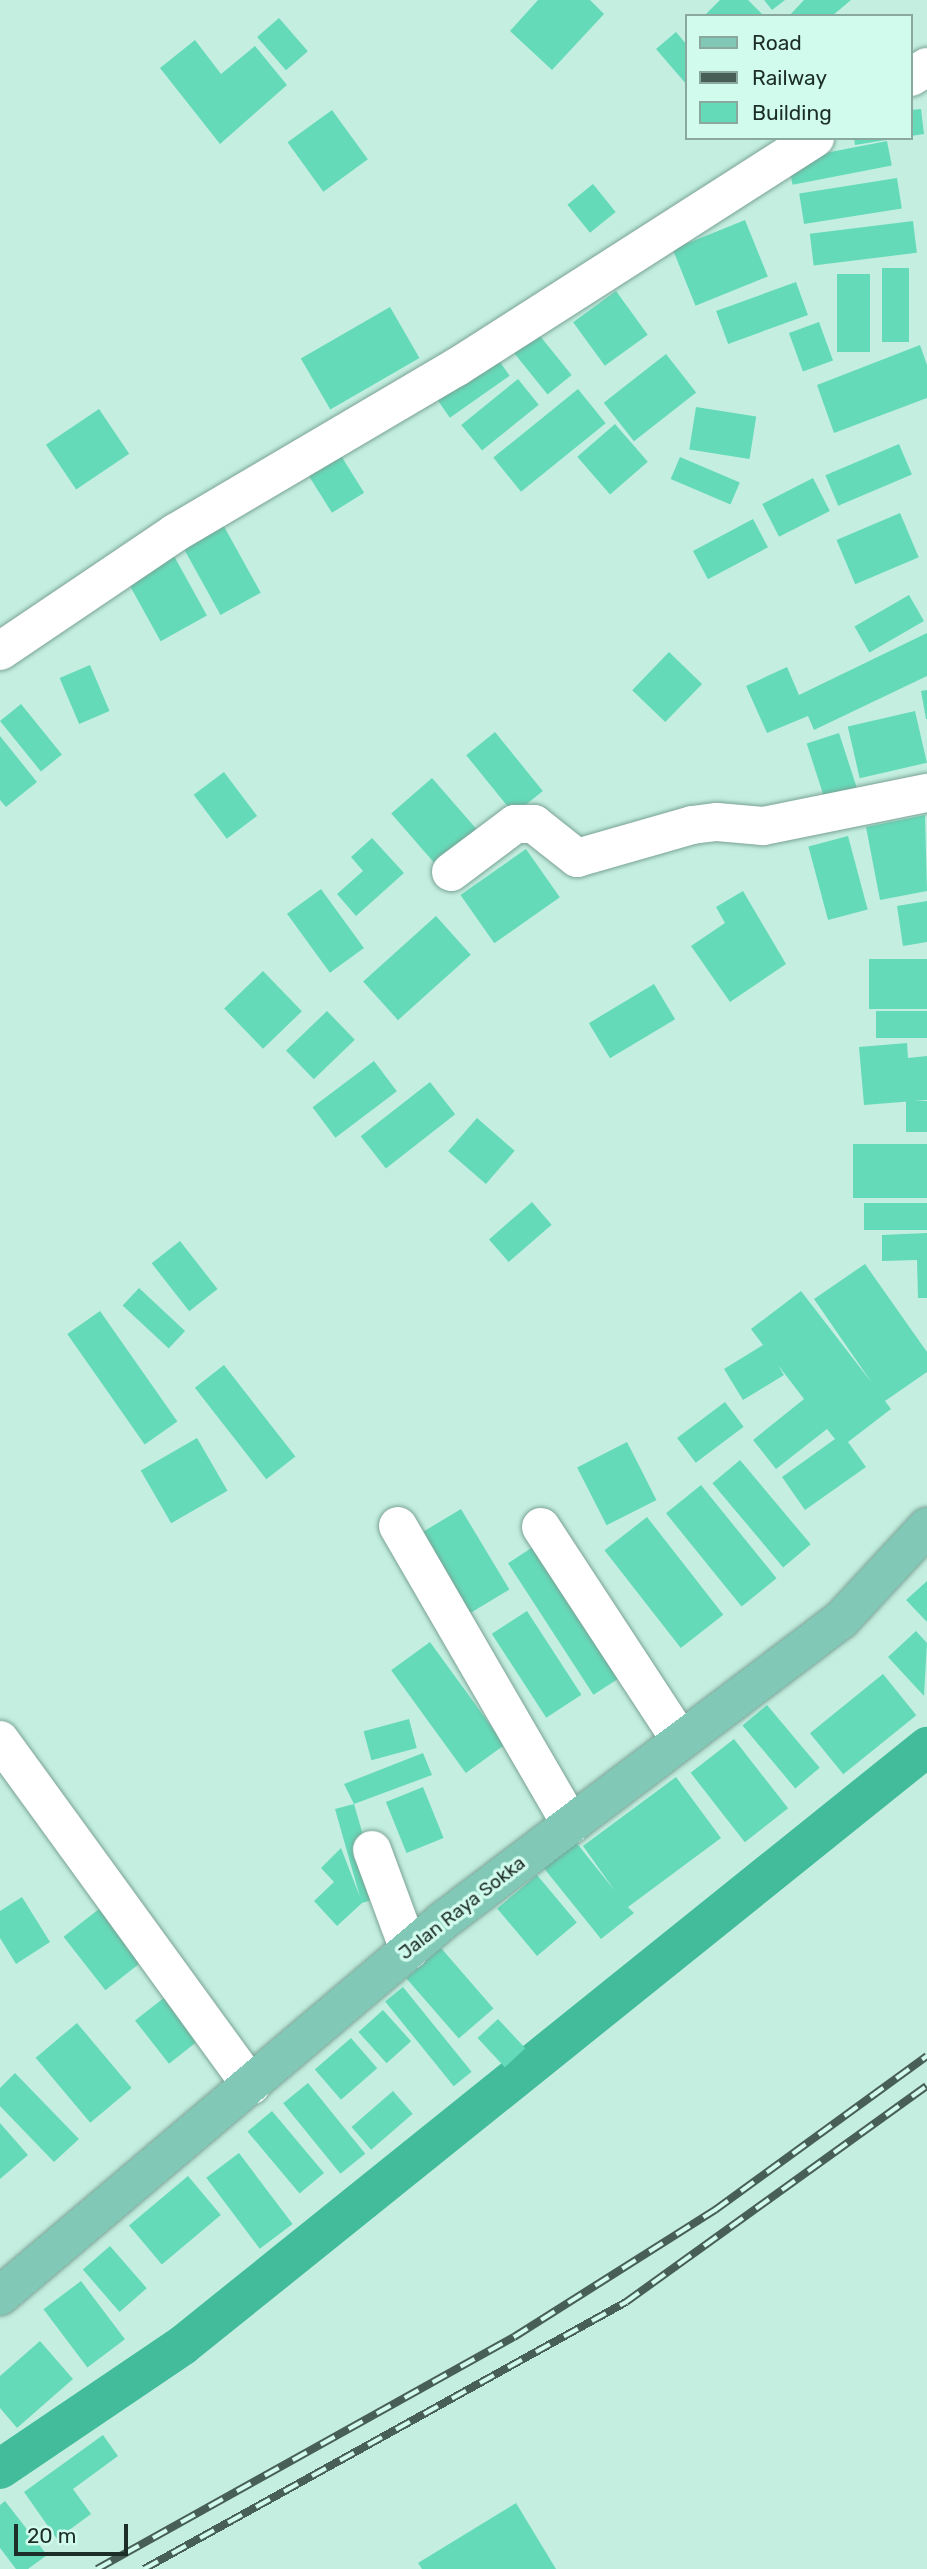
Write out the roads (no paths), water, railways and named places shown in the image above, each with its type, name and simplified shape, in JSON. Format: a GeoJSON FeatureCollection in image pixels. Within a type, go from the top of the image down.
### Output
{"type":"FeatureCollection","features":[{"type":"Feature","properties":{"kind":"main road","name":"Jalan Raya Sokka"},"geometry":{"type":"LineString","coordinates":[[0,2296],[409,1950],[680,1738],[841,1620],[927,1527]]}},
{"type":"Feature","properties":{"kind":"street"},"geometry":{"type":"LineString","coordinates":[[0,651],[175,533],[457,366],[812,140]]}},
{"type":"Feature","properties":{"kind":"street"},"geometry":{"type":"LineString","coordinates":[[451,873],[515,824],[534,824],[577,858],[692,825],[716,822],[764,826],[927,793]]}},
{"type":"Feature","properties":{"kind":"street"},"geometry":{"type":"LineString","coordinates":[[398,1526],[571,1824]]}},
{"type":"Feature","properties":{"kind":"street"},"geometry":{"type":"LineString","coordinates":[[541,1527],[680,1738]]}},
{"type":"Feature","properties":{"kind":"street"},"geometry":{"type":"LineString","coordinates":[[0,1740],[251,2085]]}},
{"type":"Feature","properties":{"kind":"street"},"geometry":{"type":"LineString","coordinates":[[372,1850],[409,1950]]}},
{"type":"Feature","properties":{"kind":"waterway"},"geometry":{"type":"LineString","coordinates":[[0,2469],[183,2345],[927,1747]]}},
{"type":"Feature","properties":{"kind":"railway"},"geometry":{"type":"LineString","coordinates":[[97,2569],[514,2337],[715,2210],[927,2056]]}},
{"type":"Feature","properties":{"kind":"railway"},"geometry":{"type":"LineString","coordinates":[[144,2569],[626,2302],[927,2086]]}}]}
